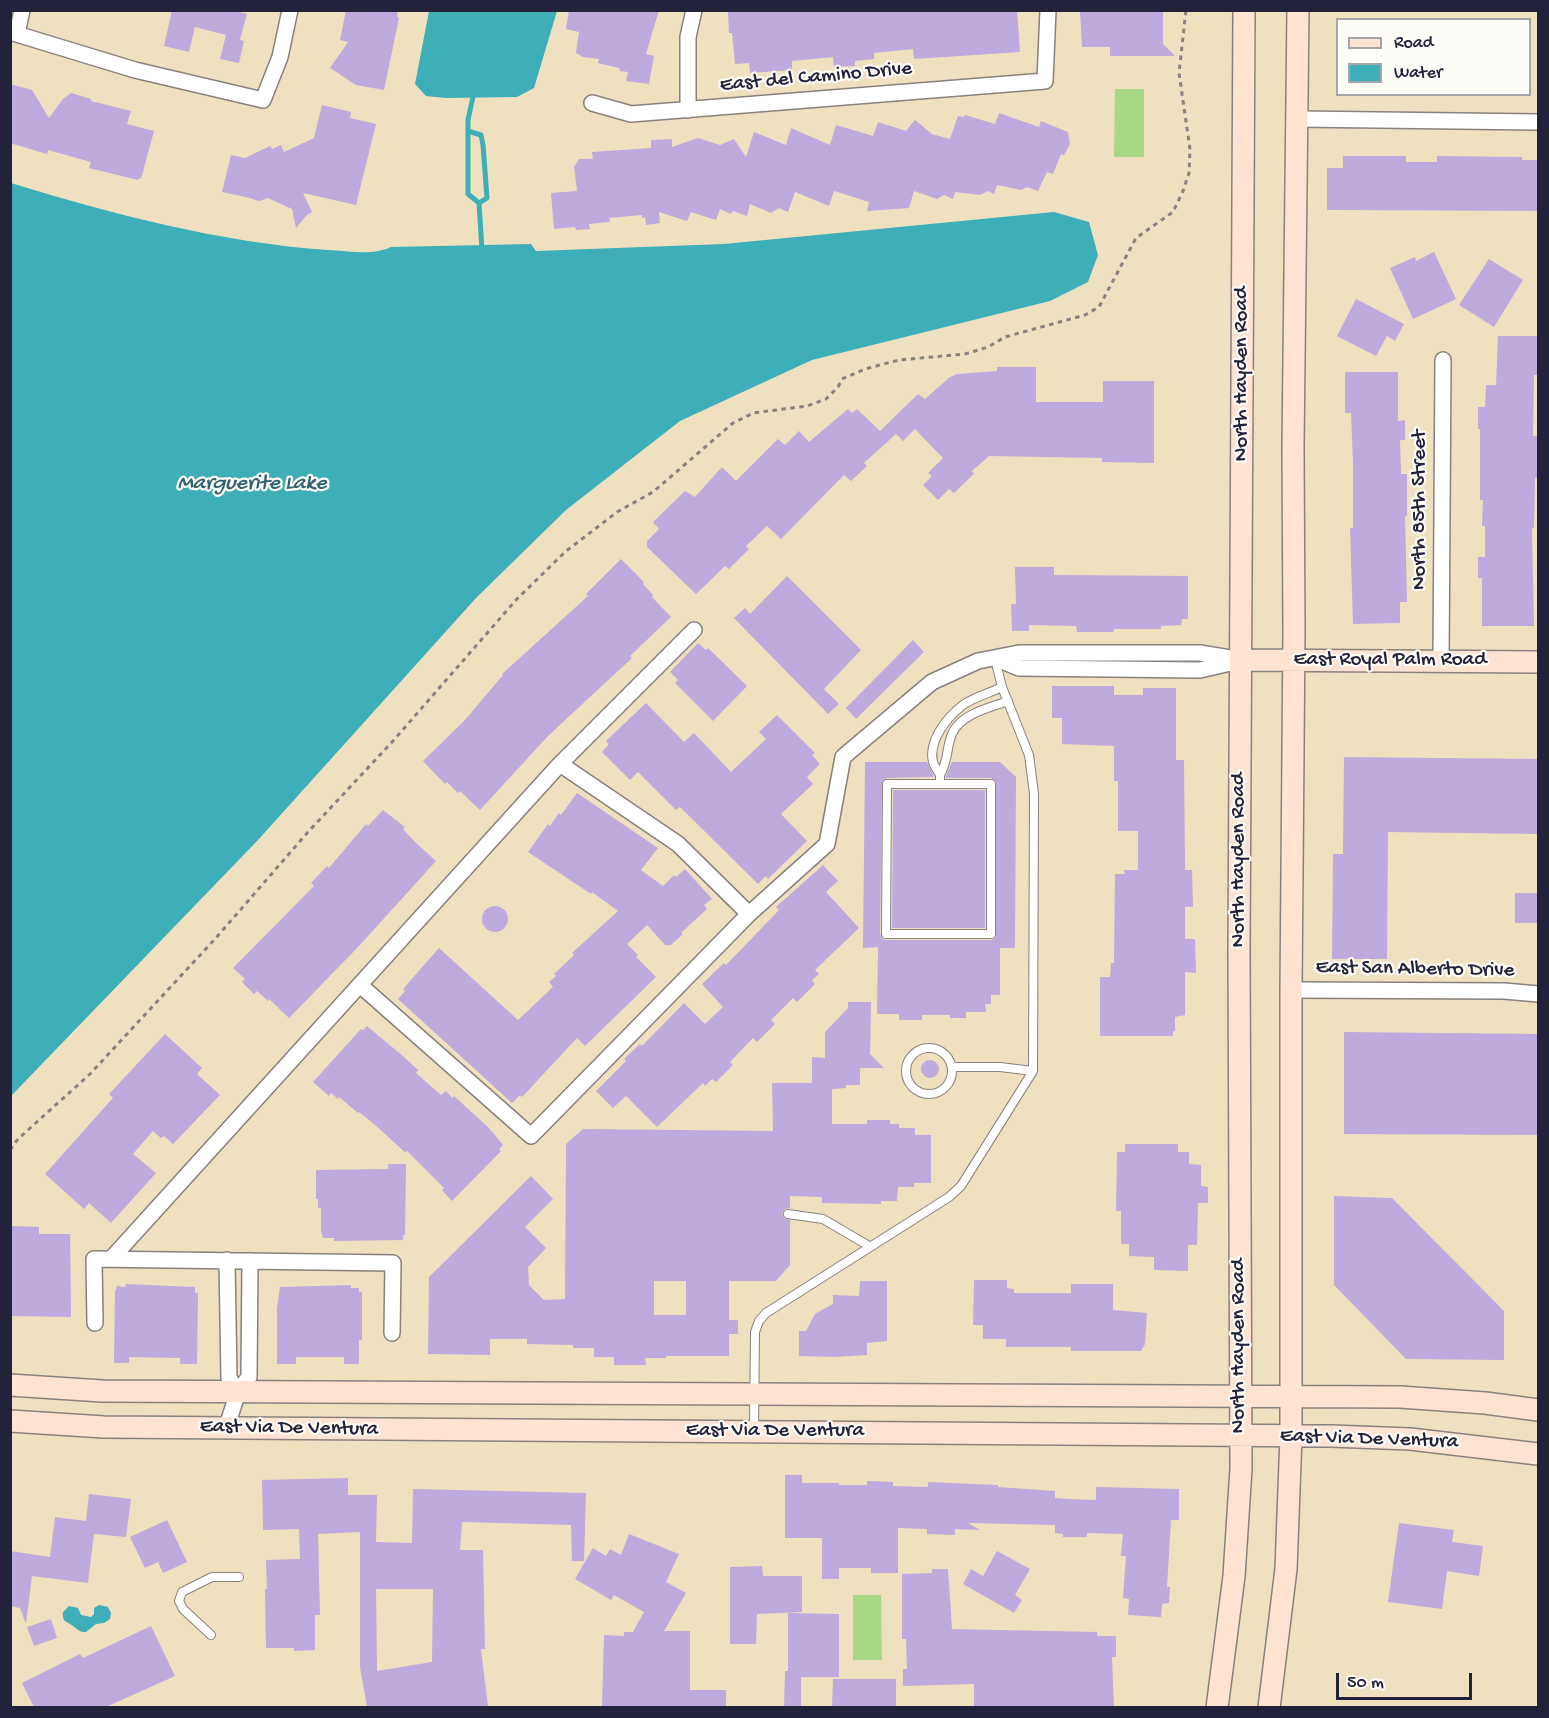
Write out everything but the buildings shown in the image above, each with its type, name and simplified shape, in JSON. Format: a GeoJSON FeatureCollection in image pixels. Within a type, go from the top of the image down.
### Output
{"type":"FeatureCollection","features":[{"type":"Feature","properties":{"kind":"main road","name":"North Hayden Road"},"geometry":{"type":"LineString","coordinates":[[1217,1707],[1234,1576],[1241,1469],[1239,951],[1244,10]]}},
{"type":"Feature","properties":{"kind":"main road"},"geometry":{"type":"LineString","coordinates":[[1269,1707],[1286,1569],[1291,1436],[1293,447],[1298,10]]}},
{"type":"Feature","properties":{"kind":"main road","name":"East Royal Palm Road"},"geometry":{"type":"LineString","coordinates":[[1242,660],[1539,662]]}},
{"type":"Feature","properties":{"kind":"main road","name":"East Via De Ventura"},"geometry":{"type":"LineString","coordinates":[[10,1385],[102,1391],[1400,1397],[1485,1403],[1539,1410]]}},
{"type":"Feature","properties":{"kind":"main road","name":"East Via De Ventura"},"geometry":{"type":"LineString","coordinates":[[10,1421],[104,1427],[226,1429],[1291,1436],[1410,1439],[1539,1454]]}},
{"type":"Feature","properties":{"kind":"street"},"geometry":{"type":"LineString","coordinates":[[22,10],[14,33],[135,70],[263,100],[280,57],[290,10]]}},
{"type":"Feature","properties":{"kind":"street"},"geometry":{"type":"LineString","coordinates":[[688,110],[688,37],[694,10]]}},
{"type":"Feature","properties":{"kind":"street","name":"East del Camino Drive"},"geometry":{"type":"LineString","coordinates":[[592,103],[631,114],[1045,81],[1048,10]]}},
{"type":"Feature","properties":{"kind":"street"},"geometry":{"type":"LineString","coordinates":[[1298,119],[1539,123]]}},
{"type":"Feature","properties":{"kind":"street","name":"North 85th Street"},"geometry":{"type":"LineString","coordinates":[[1442,662],[1443,360]]}},
{"type":"Feature","properties":{"kind":"street"},"geometry":{"type":"LineString","coordinates":[[111,1259],[560,764],[694,630]]}},
{"type":"Feature","properties":{"kind":"street","name":"East Royal Palm Road"},"geometry":{"type":"LineString","coordinates":[[360,985],[531,1136],[750,914],[827,844],[843,757],[932,682],[978,661],[1019,652],[1200,653],[1242,660]]}},
{"type":"Feature","properties":{"kind":"street"},"geometry":{"type":"LineString","coordinates":[[560,764],[678,844],[750,914]]}},
{"type":"Feature","properties":{"kind":"street","name":"East San Alberto Drive"},"geometry":{"type":"LineString","coordinates":[[1291,990],[1504,991],[1539,994]]}},
{"type":"Feature","properties":{"kind":"street"},"geometry":{"type":"LineString","coordinates":[[95,1323],[94,1259],[393,1263],[392,1333]]}},
{"type":"Feature","properties":{"kind":"street"},"geometry":{"type":"LineString","coordinates":[[227,1260],[229,1377],[238,1392]]}},
{"type":"Feature","properties":{"kind":"street"},"geometry":{"type":"LineString","coordinates":[[226,1429],[238,1392],[249,1377],[250,1261]]}},
{"type":"Feature","properties":{"kind":"lane"},"geometry":{"type":"LineString","coordinates":[[753,1432],[755,1332],[759,1321],[766,1312],[949,1197],[961,1186],[1033,1071],[1034,795],[1029,755],[1002,687],[995,658]]}},
{"type":"Feature","properties":{"kind":"lane"},"geometry":{"type":"LineString","coordinates":[[940,784],[940,775],[933,763],[933,747],[940,729],[964,704],[1002,687]]}},
{"type":"Feature","properties":{"kind":"lane"},"geometry":{"type":"LineString","coordinates":[[940,775],[947,764],[952,733],[961,722],[973,714],[1008,701]]}},
{"type":"Feature","properties":{"kind":"lane"},"geometry":{"type":"LineString","coordinates":[[887,784],[940,784],[991,784],[991,934],[886,934],[887,784]]}},
{"type":"Feature","properties":{"kind":"lane"},"geometry":{"type":"LineString","coordinates":[[931,1048],[945,1054],[952,1067],[950,1082],[939,1092],[932,1094],[917,1091],[912,1086],[906,1072],[910,1058],[923,1049],[931,1048]]}},
{"type":"Feature","properties":{"kind":"lane"},"geometry":{"type":"LineString","coordinates":[[952,1067],[1000,1067],[1033,1071]]}},
{"type":"Feature","properties":{"kind":"lane"},"geometry":{"type":"LineString","coordinates":[[788,1214],[823,1219],[869,1246]]}},
{"type":"Feature","properties":{"kind":"lane"},"geometry":{"type":"LineString","coordinates":[[211,1635],[183,1609],[179,1601],[182,1592],[212,1577],[239,1577]]}},
{"type":"Feature","properties":{"kind":"path"},"geometry":{"type":"LineString","coordinates":[[10,1150],[18,1139],[90,1074],[215,939],[286,855],[393,741],[516,600],[565,552],[617,512],[653,492],[733,423],[753,413],[807,406],[826,399],[838,387],[842,379],[865,369],[899,360],[964,354],[988,347],[1005,338],[1085,315],[1099,307],[1136,238],[1173,212],[1189,173],[1190,149],[1179,73],[1186,10]]}},
{"type":"Feature","properties":{"kind":"green space"},"geometry":{"type":"Polygon","coordinates":[[[1115,89],[1144,89],[1144,157],[1114,157],[1115,89]]]}},
{"type":"Feature","properties":{"kind":"green space"},"geometry":{"type":"Polygon","coordinates":[[[853,1595],[881,1595],[882,1660],[853,1660],[853,1595]]]}},
{"type":"Feature","properties":{"kind":"water"},"geometry":{"type":"Polygon","coordinates":[[[429,11],[557,11],[534,88],[517,97],[426,96],[415,84],[429,11]]]}},
{"type":"Feature","properties":{"kind":"water","name":"Marguerite Lake"},"geometry":{"type":"Polygon","coordinates":[[[11,183],[88,206],[168,226],[248,241],[352,252],[376,251],[391,247],[531,244],[536,251],[724,244],[1054,212],[1089,222],[1098,255],[1088,282],[1050,301],[812,360],[680,421],[566,510],[476,598],[258,840],[11,1096],[11,183]]]}},
{"type":"Feature","properties":{"kind":"water"},"geometry":{"type":"Polygon","coordinates":[[[99,1605],[108,1607],[111,1613],[110,1619],[96,1624],[86,1632],[82,1632],[63,1618],[63,1612],[69,1606],[78,1608],[81,1615],[91,1617],[94,1614],[94,1608],[99,1605]]]}},
{"type":"Feature","properties":{"kind":"waterway"},"geometry":{"type":"LineString","coordinates":[[474,92],[468,120],[468,194],[479,203],[482,250]]}},
{"type":"Feature","properties":{"kind":"waterway"},"geometry":{"type":"LineString","coordinates":[[468,131],[481,135],[483,145],[487,198],[479,203]]}}]}
